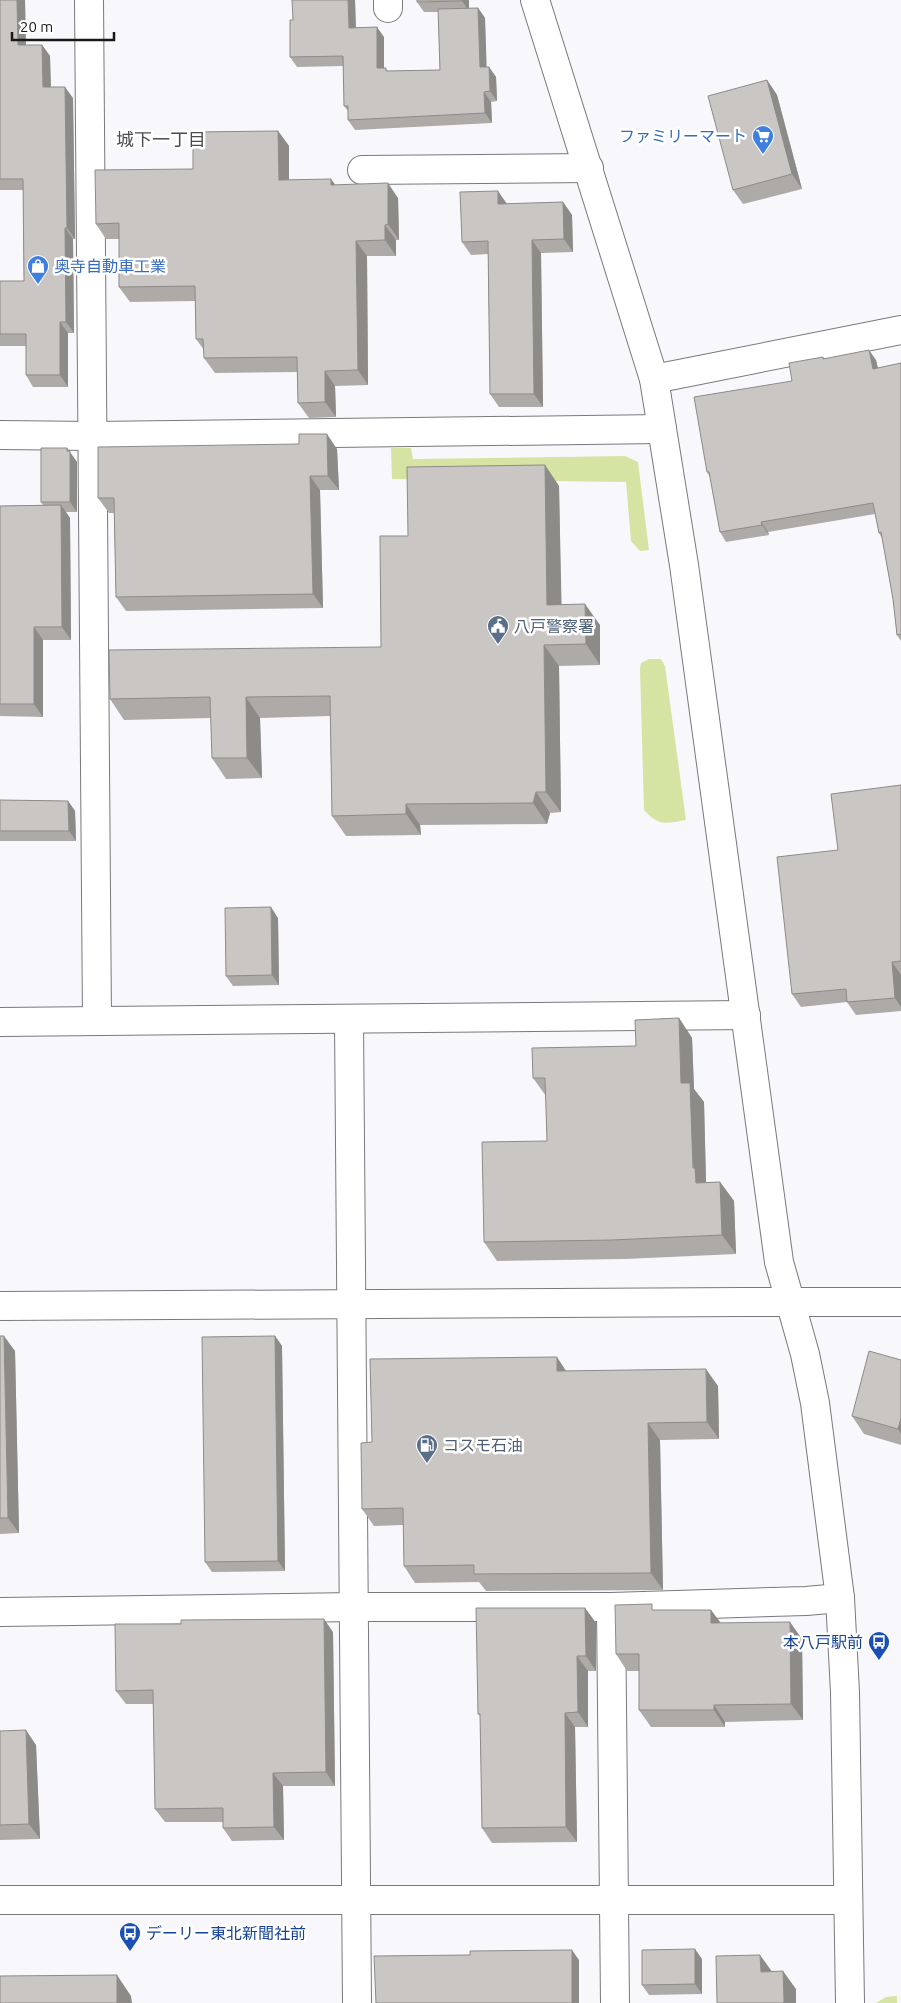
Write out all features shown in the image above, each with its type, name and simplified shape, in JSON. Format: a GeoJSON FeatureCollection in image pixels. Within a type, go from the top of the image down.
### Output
{"type":"FeatureCollection","features":[{"type":"Feature","properties":{"kind":"street"},"geometry":{"type":"LineString","coordinates":[[89,0],[97,1021]]}},
{"type":"Feature","properties":{"kind":"street"},"geometry":{"type":"LineString","coordinates":[[535,0],[654,379],[684,565],[779,1262],[805,1354],[815,1403],[840,1598],[845,1692],[850,2003]]}},
{"type":"Feature","properties":{"kind":"street"},"geometry":{"type":"LineString","coordinates":[[362,170],[589,168]]}},
{"type":"Feature","properties":{"kind":"street"},"geometry":{"type":"LineString","coordinates":[[654,379],[901,330]]}},
{"type":"Feature","properties":{"kind":"street"},"geometry":{"type":"LineString","coordinates":[[0,435],[93,436],[662,429]]}},
{"type":"Feature","properties":{"kind":"street"},"geometry":{"type":"LineString","coordinates":[[0,1022],[746,1015]]}},
{"type":"Feature","properties":{"kind":"street"},"geometry":{"type":"LineString","coordinates":[[349,1020],[358,2003]]}},
{"type":"Feature","properties":{"kind":"street"},"geometry":{"type":"LineString","coordinates":[[0,1306],[901,1302]]}},
{"type":"Feature","properties":{"kind":"street"},"geometry":{"type":"LineString","coordinates":[[0,1612],[354,1607],[611,1607],[806,1601],[840,1598]]}},
{"type":"Feature","properties":{"kind":"street"},"geometry":{"type":"LineString","coordinates":[[611,1607],[615,2003]]}},
{"type":"Feature","properties":{"kind":"street"},"geometry":{"type":"LineString","coordinates":[[0,1900],[847,1900]]}},
{"type":"Feature","properties":{"kind":"green space"},"geometry":{"type":"Polygon","coordinates":[[[391,448],[411,448],[413,459],[625,456],[638,462],[649,550],[640,551],[631,541],[626,482],[392,479],[391,448]]]}},
{"type":"Feature","properties":{"kind":"green space"},"geometry":{"type":"Polygon","coordinates":[[[649,659],[661,659],[665,666],[686,820],[673,822],[658,821],[644,810],[640,669],[641,663],[649,659]]]}},
{"type":"Feature","properties":{"kind":"green space"},"geometry":{"type":"Polygon","coordinates":[[[897,1996],[897,2003],[876,2003],[886,1997],[897,1996]]]}},
{"type":"Feature","properties":{"kind":"building"},"geometry":{"type":"Polygon","coordinates":[[[0,0],[17,0],[18,45],[42,45],[43,87],[65,87],[66,322],[60,322],[60,375],[26,375],[26,334],[0,334],[0,281],[24,281],[23,179],[0,179],[0,0]]]}},
{"type":"Feature","properties":{"kind":"building"},"geometry":{"type":"Polygon","coordinates":[[[292,0],[348,0],[349,28],[377,27],[377,68],[386,68],[386,71],[440,70],[438,9],[478,8],[480,67],[489,67],[490,91],[484,92],[485,113],[348,120],[348,106],[344,106],[343,56],[290,57],[290,20],[293,20],[292,0]]]}},
{"type":"Feature","properties":{"kind":"building"},"geometry":{"type":"Polygon","coordinates":[[[417,0],[462,0],[462,1],[417,2],[417,0]]]}},
{"type":"Feature","properties":{"kind":"building"},"geometry":{"type":"Polygon","coordinates":[[[767,80],[792,174],[733,190],[708,96],[767,80]]]}},
{"type":"Feature","properties":{"kind":"building"},"geometry":{"type":"Polygon","coordinates":[[[278,131],[279,180],[331,179],[331,185],[388,183],[388,224],[385,225],[385,240],[356,241],[358,370],[325,371],[325,402],[298,403],[297,357],[204,358],[203,339],[196,339],[195,286],[119,287],[119,223],[96,224],[95,170],[193,169],[193,132],[278,131]]]}},
{"type":"Feature","properties":{"kind":"building"},"geometry":{"type":"Polygon","coordinates":[[[498,191],[498,204],[563,202],[564,239],[532,240],[534,394],[490,394],[488,241],[462,242],[460,192],[498,191]]]}},
{"type":"Feature","properties":{"kind":"building"},"geometry":{"type":"Polygon","coordinates":[[[869,350],[873,369],[901,363],[901,634],[897,635],[893,599],[881,532],[879,533],[873,503],[761,522],[762,525],[720,532],[694,397],[792,381],[789,363],[823,357],[823,359],[869,350]]]}},
{"type":"Feature","properties":{"kind":"building"},"geometry":{"type":"Polygon","coordinates":[[[299,434],[327,434],[328,476],[310,476],[313,594],[116,597],[114,498],[98,498],[98,447],[299,444],[299,434]]]}},
{"type":"Feature","properties":{"kind":"building"},"geometry":{"type":"Polygon","coordinates":[[[41,448],[67,448],[67,451],[70,451],[70,502],[41,502],[41,448]]]}},
{"type":"Feature","properties":{"kind":"building"},"geometry":{"type":"Polygon","coordinates":[[[545,465],[547,605],[585,604],[586,644],[544,645],[546,792],[536,792],[533,803],[406,804],[406,814],[332,816],[330,696],[246,697],[247,758],[212,758],[210,697],[110,699],[109,650],[381,647],[380,536],[408,536],[407,467],[545,465]]]}},
{"type":"Feature","properties":{"kind":"building"},"geometry":{"type":"Polygon","coordinates":[[[61,505],[62,627],[34,627],[34,704],[0,704],[0,506],[61,505]]]}},
{"type":"Feature","properties":{"kind":"building"},"geometry":{"type":"Polygon","coordinates":[[[901,785],[901,961],[892,962],[895,998],[847,1002],[846,989],[792,994],[777,857],[838,850],[831,794],[901,785]]]}},
{"type":"Feature","properties":{"kind":"building"},"geometry":{"type":"Polygon","coordinates":[[[0,800],[68,801],[69,831],[0,831],[0,800]]]}},
{"type":"Feature","properties":{"kind":"building"},"geometry":{"type":"Polygon","coordinates":[[[271,907],[272,975],[226,976],[225,908],[271,907]]]}},
{"type":"Feature","properties":{"kind":"building"},"geometry":{"type":"Polygon","coordinates":[[[679,1018],[681,1083],[690,1083],[693,1168],[695,1168],[696,1183],[720,1182],[722,1235],[612,1240],[484,1242],[482,1142],[547,1141],[545,1078],[533,1078],[532,1048],[636,1046],[635,1020],[679,1018]]]}},
{"type":"Feature","properties":{"kind":"building"},"geometry":{"type":"Polygon","coordinates":[[[0,1336],[4,1336],[8,1518],[0,1518],[0,1336]]]}},
{"type":"Feature","properties":{"kind":"building"},"geometry":{"type":"Polygon","coordinates":[[[275,1336],[278,1561],[205,1562],[202,1337],[275,1336]]]}},
{"type":"Feature","properties":{"kind":"building"},"geometry":{"type":"Polygon","coordinates":[[[869,1351],[901,1360],[901,1418],[898,1429],[852,1416],[869,1351]]]}},
{"type":"Feature","properties":{"kind":"building"},"geometry":{"type":"Polygon","coordinates":[[[557,1357],[557,1371],[706,1369],[707,1422],[648,1423],[651,1573],[474,1574],[474,1565],[404,1566],[403,1508],[362,1509],[361,1443],[372,1442],[370,1359],[557,1357]]]}},
{"type":"Feature","properties":{"kind":"building"},"geometry":{"type":"Polygon","coordinates":[[[652,1604],[652,1610],[711,1610],[711,1623],[790,1622],[791,1704],[714,1705],[714,1710],[639,1710],[639,1654],[616,1654],[615,1605],[652,1604]]]}},
{"type":"Feature","properties":{"kind":"building"},"geometry":{"type":"Polygon","coordinates":[[[476,1608],[585,1608],[586,1656],[577,1656],[578,1712],[565,1713],[566,1827],[482,1828],[476,1608]]]}},
{"type":"Feature","properties":{"kind":"building"},"geometry":{"type":"Polygon","coordinates":[[[324,1619],[326,1772],[273,1773],[274,1827],[223,1828],[223,1808],[155,1809],[153,1690],[116,1691],[115,1624],[181,1624],[181,1620],[324,1619]]]}},
{"type":"Feature","properties":{"kind":"building"},"geometry":{"type":"Polygon","coordinates":[[[26,1730],[29,1824],[0,1825],[0,1731],[26,1730]]]}},
{"type":"Feature","properties":{"kind":"building"},"geometry":{"type":"Polygon","coordinates":[[[695,1949],[695,1984],[642,1985],[642,1950],[695,1949]]]}},
{"type":"Feature","properties":{"kind":"building"},"geometry":{"type":"Polygon","coordinates":[[[572,1950],[572,2003],[376,2003],[374,1956],[470,1955],[470,1951],[572,1950]]]}},
{"type":"Feature","properties":{"kind":"building"},"geometry":{"type":"Polygon","coordinates":[[[760,1955],[761,1972],[783,1971],[784,2003],[717,2003],[716,1956],[760,1955]]]}},
{"type":"Feature","properties":{"kind":"building"},"geometry":{"type":"Polygon","coordinates":[[[117,1975],[117,2003],[0,2003],[0,1976],[117,1975]]]}},
{"type":"Feature","properties":{"kind":"place","name":"ファミリーマート"},"geometry":{"type":"Point","coordinates":[763,155]}},
{"type":"Feature","properties":{"kind":"place","name":"奥寺自動車工業"},"geometry":{"type":"Point","coordinates":[38,285]}},
{"type":"Feature","properties":{"kind":"place","name":"八戸警察署"},"geometry":{"type":"Point","coordinates":[498,645]}},
{"type":"Feature","properties":{"kind":"place","name":"コスモ石油"},"geometry":{"type":"Point","coordinates":[427,1464]}},
{"type":"Feature","properties":{"kind":"place","name":"本八戸駅前"},"geometry":{"type":"Point","coordinates":[879,1661]}},
{"type":"Feature","properties":{"kind":"place","name":"デーリー東北新聞社前"},"geometry":{"type":"Point","coordinates":[130,1952]}},
{"type":"Feature","properties":{"kind":"district","name":"城下一丁目"},"geometry":{"type":"Point","coordinates":[161,140]}}]}
